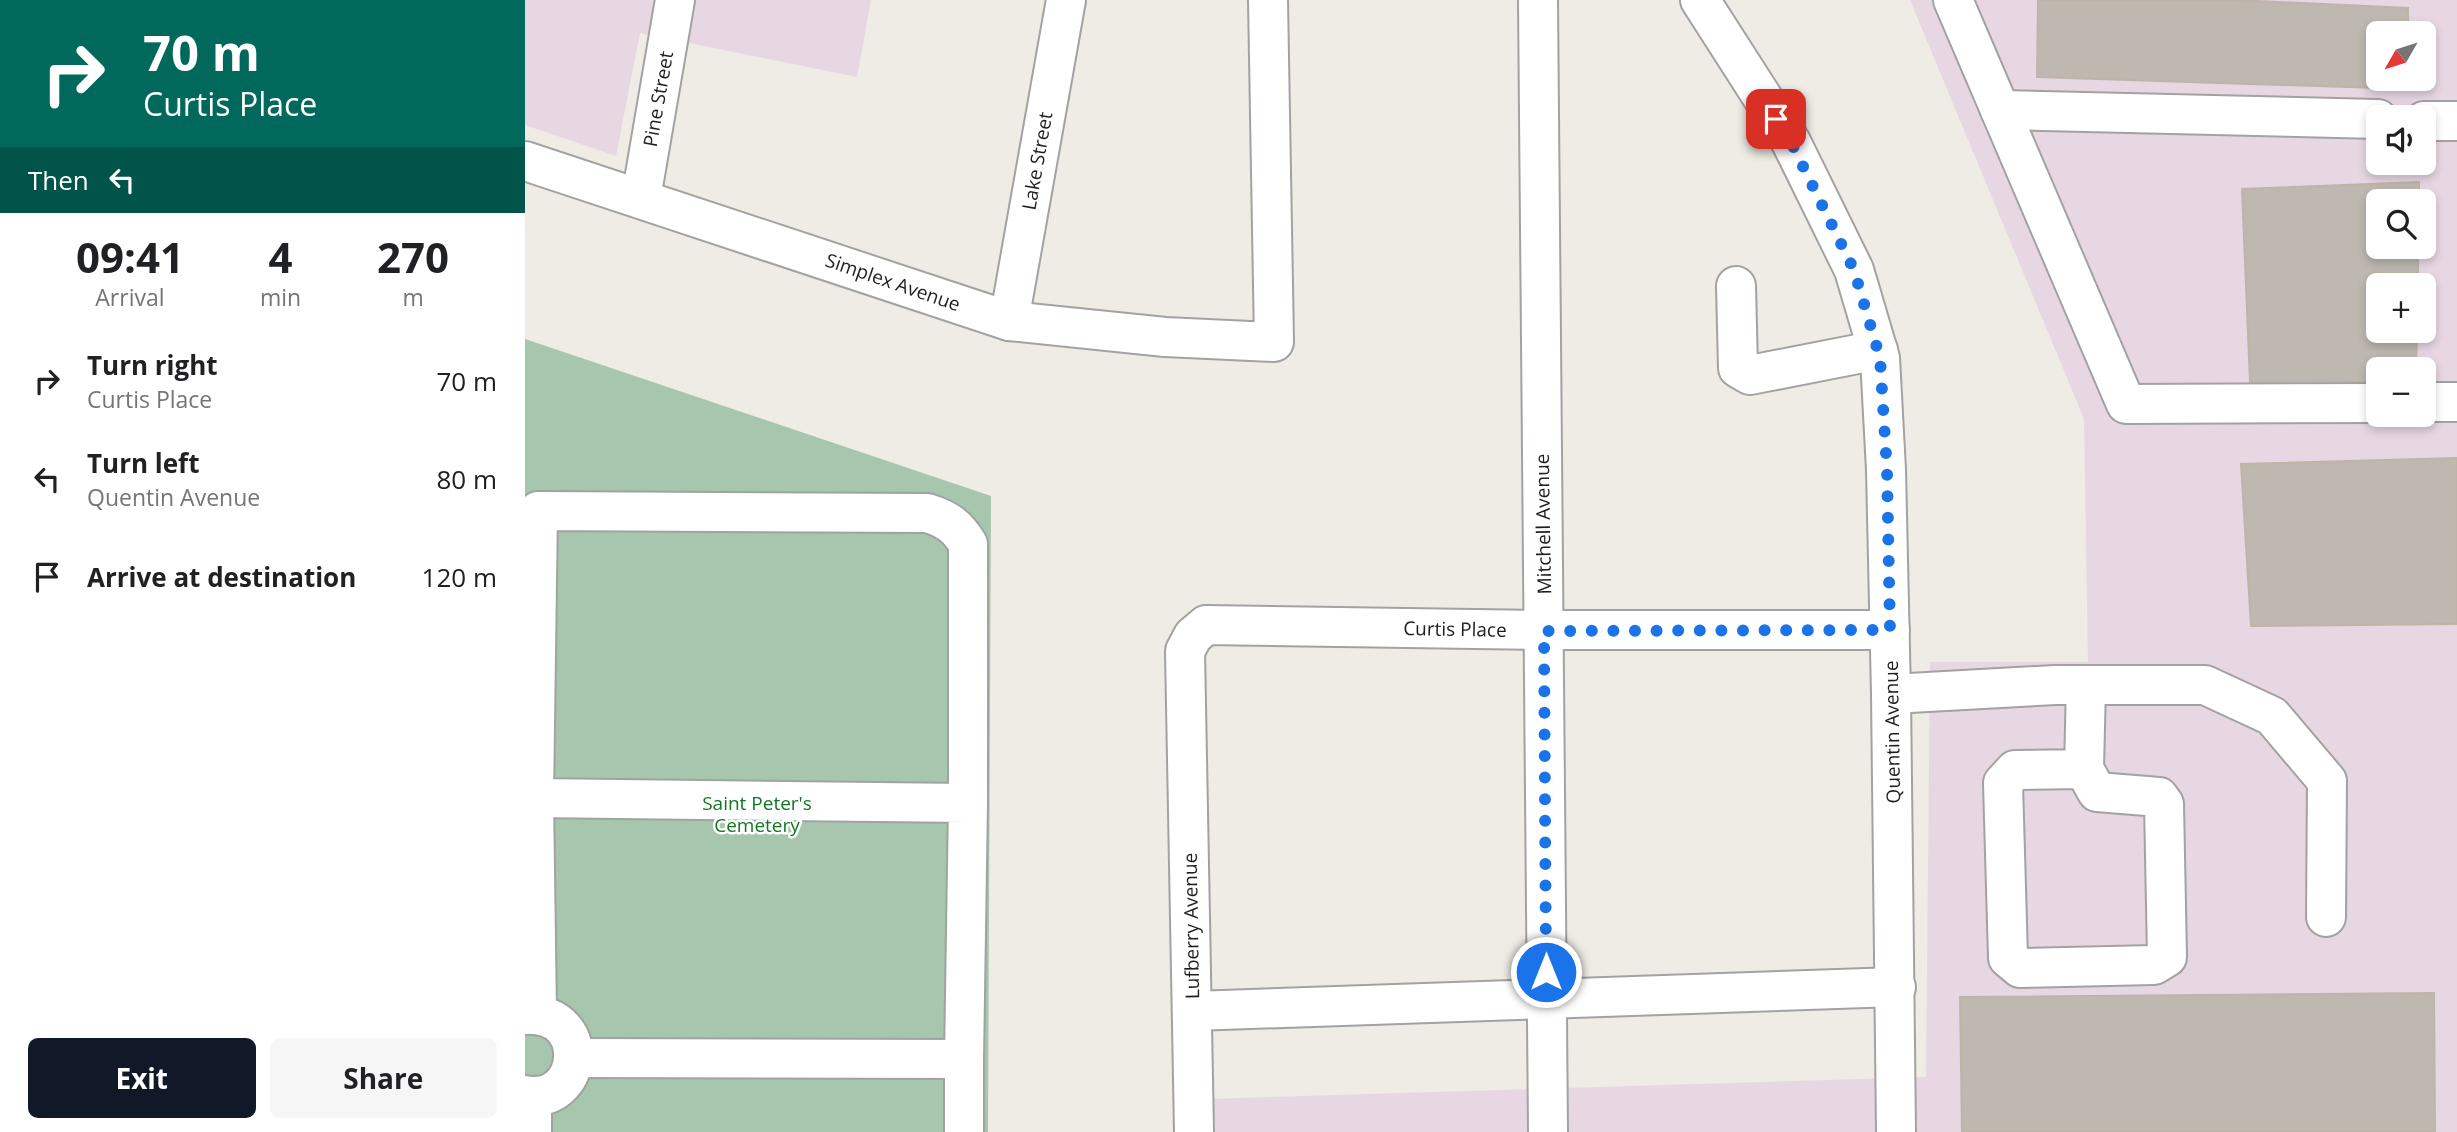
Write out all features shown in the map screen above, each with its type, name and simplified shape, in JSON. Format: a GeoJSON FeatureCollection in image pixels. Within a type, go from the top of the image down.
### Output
{"type":"FeatureCollection","features":[{"type":"Feature","properties":{"kind":"street","name":"Pine Street"},"geometry":{"type":"LineString","coordinates":[[641,198],[675,0]]}},
{"type":"Feature","properties":{"kind":"street","name":"Lake Street"},"geometry":{"type":"LineString","coordinates":[[1009,321],[1066,0]]}},
{"type":"Feature","properties":{"kind":"street","name":"Simplex Avenue"},"geometry":{"type":"LineString","coordinates":[[525,161],[1009,321],[1165,337],[1274,342],[1268,0]]}},
{"type":"Feature","properties":{"kind":"street","name":"Mitchell Avenue"},"geometry":{"type":"LineString","coordinates":[[1538,0],[1548,1132]]}},
{"type":"Feature","properties":{"kind":"street","name":"Quentin Avenue"},"geometry":{"type":"LineString","coordinates":[[1700,0],[1791,142],[1854,270],[1878,350],[1887,470],[1896,1132]]}},
{"type":"Feature","properties":{"kind":"street"},"geometry":{"type":"LineString","coordinates":[[1952,0],[2126,404],[2366,403]]}},
{"type":"Feature","properties":{"kind":"street"},"geometry":{"type":"LineString","coordinates":[[2000,110],[2366,120]]}},
{"type":"Feature","properties":{"kind":"street"},"geometry":{"type":"LineString","coordinates":[[2436,121],[2457,121]]}},
{"type":"Feature","properties":{"kind":"street"},"geometry":{"type":"LineString","coordinates":[[1737,286],[1738,368],[1750,375],[1878,350]]}},
{"type":"Feature","properties":{"kind":"street"},"geometry":{"type":"LineString","coordinates":[[2436,402],[2457,402]]}},
{"type":"Feature","properties":{"kind":"street"},"geometry":{"type":"LineString","coordinates":[[529,1108],[568,1078],[573,1058],[570,1038],[562,1026],[531,1014],[531,511],[926,513],[945,518],[959,529],[968,544],[964,1132]]}},
{"type":"Feature","properties":{"kind":"street","name":"Curtis Place"},"geometry":{"type":"LineString","coordinates":[[1187,719],[1185,651],[1193,636],[1206,625],[1544,631],[1890,630]]}},
{"type":"Feature","properties":{"kind":"street"},"geometry":{"type":"LineString","coordinates":[[1891,694],[2086,685],[2204,685],[2272,716],[2327,781],[2326,917]]}},
{"type":"Feature","properties":{"kind":"street"},"geometry":{"type":"LineString","coordinates":[[2084,769],[2015,770],[2003,783],[2008,958],[2020,968],[2154,965],[2167,957],[2164,804],[2159,797],[2097,792],[2084,769],[2086,685]]}},
{"type":"Feature","properties":{"kind":"street","name":"Lufberry Avenue"},"geometry":{"type":"LineString","coordinates":[[1187,719],[1194,1132]]}},
{"type":"Feature","properties":{"kind":"street"},"geometry":{"type":"LineString","coordinates":[[530,798],[968,803]]}},
{"type":"Feature","properties":{"kind":"street"},"geometry":{"type":"LineString","coordinates":[[1193,1011],[1896,987]]}},
{"type":"Feature","properties":{"kind":"street"},"geometry":{"type":"LineString","coordinates":[[573,1058],[964,1059]]}},
{"type":"Feature","properties":{"kind":"shaded area"},"geometry":{"type":"Polygon","coordinates":[[[525,0],[871,0],[857,77],[640,33],[616,156],[525,125],[525,0]]]}},
{"type":"Feature","properties":{"kind":"shaded area"},"geometry":{"type":"Polygon","coordinates":[[[1910,0],[2457,0],[2457,1132],[1176,1132],[1175,1100],[1926,1077],[1930,662],[2088,662],[2084,419],[1910,0]]]}},
{"type":"Feature","properties":{"kind":"green space","name":"Saint Peter's Cemetery"},"geometry":{"type":"Polygon","coordinates":[[[525,339],[991,496],[988,1132],[525,1132],[525,339]]]}},
{"type":"Feature","properties":{"kind":"building"},"geometry":{"type":"Polygon","coordinates":[[[2038,0],[2236,0],[2408,8],[2408,21],[2366,21],[2366,88],[2037,77],[2038,0]]]}},
{"type":"Feature","properties":{"kind":"building"},"geometry":{"type":"Polygon","coordinates":[[[2419,182],[2419,189],[2366,189],[2366,259],[2418,259],[2418,273],[2366,273],[2366,343],[2417,343],[2416,357],[2366,357],[2366,381],[2250,382],[2242,189],[2419,182]]]}},
{"type":"Feature","properties":{"kind":"building"},"geometry":{"type":"Polygon","coordinates":[[[2457,458],[2457,624],[2251,626],[2241,464],[2457,458]]]}},
{"type":"Feature","properties":{"kind":"building"},"geometry":{"type":"Polygon","coordinates":[[[2434,993],[2435,1132],[1962,1132],[1960,997],[2434,993]]]}},
{"type":"Feature","properties":{"kind":"route"},"geometry":{"type":"LineString","coordinates":[[1546,972],[1544,631],[1890,630],[1887,470],[1880,358],[1854,270],[1791,142],[1776,119]]}}]}
